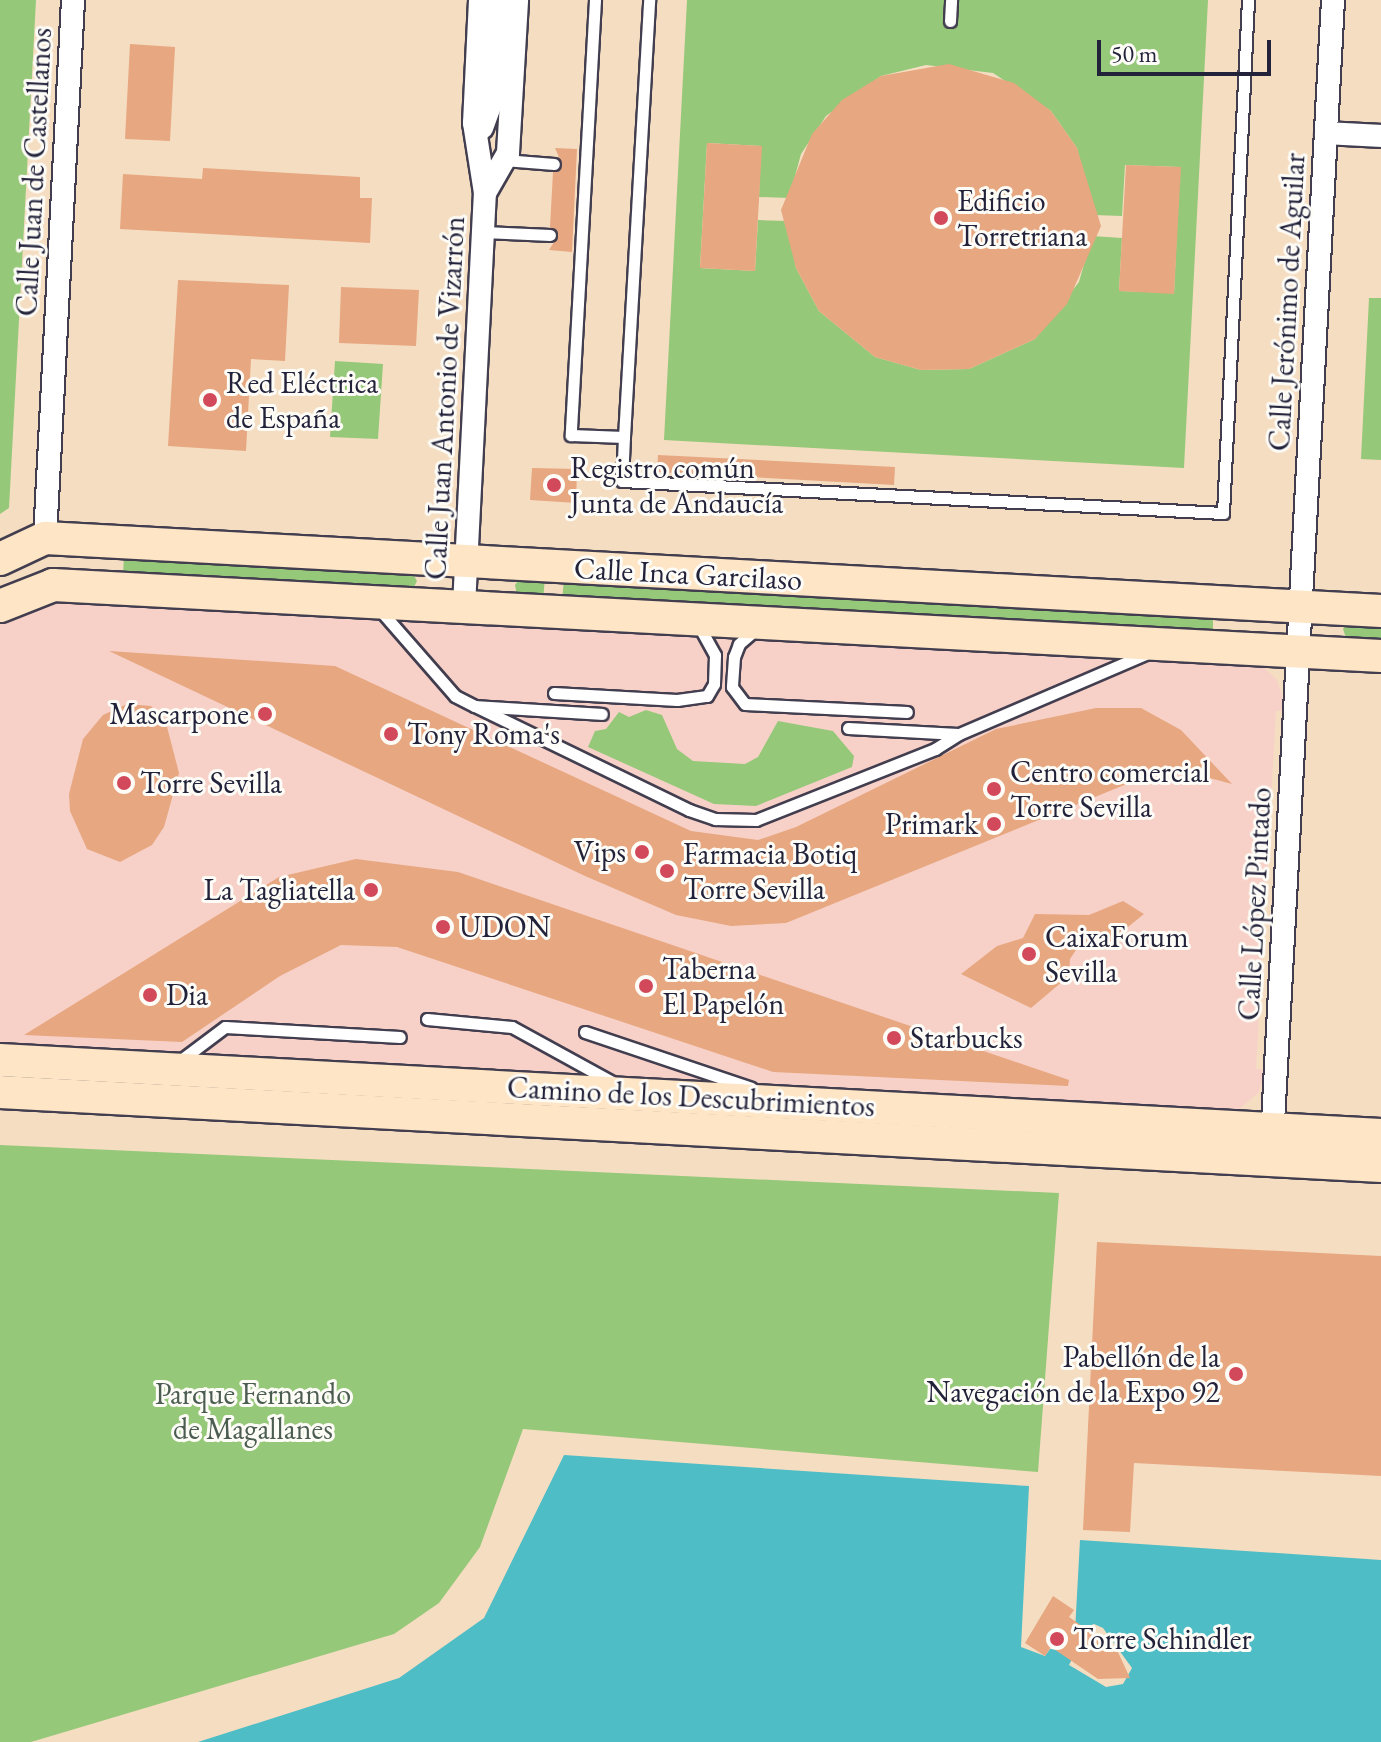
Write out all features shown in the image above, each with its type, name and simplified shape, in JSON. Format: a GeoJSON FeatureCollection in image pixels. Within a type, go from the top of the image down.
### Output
{"type":"FeatureCollection","features":[{"type":"Feature","properties":{"kind":"street","name":"Calle Juan de Castellanos"},"geometry":{"type":"LineString","coordinates":[[45,538],[73,0]]}},
{"type":"Feature","properties":{"kind":"street","name":"Calle Juan Antonio de Vizarrón"},"geometry":{"type":"LineString","coordinates":[[464,606],[484,232],[485,193],[474,123],[480,0]]}},
{"type":"Feature","properties":{"kind":"street"},"geometry":{"type":"LineString","coordinates":[[481,153],[482,122],[494,95],[498,0]]}},
{"type":"Feature","properties":{"kind":"street","name":"Calle Juan Antonio de Vizarrón"},"geometry":{"type":"LineString","coordinates":[[485,193],[504,160],[517,0]]}},
{"type":"Feature","properties":{"kind":"street","name":"Calle Jerónimo de Aguilar"},"geometry":{"type":"LineString","coordinates":[[1298,651],[1333,0]]}},
{"type":"Feature","properties":{"kind":"street"},"geometry":{"type":"LineString","coordinates":[[1326,133],[1381,136]]}},
{"type":"Feature","properties":{"kind":"street","name":"Calle Inca Garcilaso"},"geometry":{"type":"LineString","coordinates":[[0,559],[45,538],[1381,611]]}},
{"type":"Feature","properties":{"kind":"street","name":"Calle Inca Garcilaso"},"geometry":{"type":"LineString","coordinates":[[0,606],[53,585],[1381,656]]}},
{"type":"Feature","properties":{"kind":"street","name":"Calle López Pintado"},"geometry":{"type":"LineString","coordinates":[[1272,1145],[1298,651]]}},
{"type":"Feature","properties":{"kind":"street","name":"Camino de los Descubrimientos"},"geometry":{"type":"LineString","coordinates":[[0,1060],[797,1103],[1272,1145],[1381,1166]]}},
{"type":"Feature","properties":{"kind":"street","name":"Camino de los Descubrimientos"},"geometry":{"type":"LineString","coordinates":[[0,1092],[1272,1145],[1381,1135]]}},
{"type":"Feature","properties":{"kind":"lane"},"geometry":{"type":"LineString","coordinates":[[595,0],[576,236],[571,435],[624,437]]}},
{"type":"Feature","properties":{"kind":"lane"},"geometry":{"type":"LineString","coordinates":[[649,0],[622,481],[1223,513],[1248,0]]}},
{"type":"Feature","properties":{"kind":"lane"},"geometry":{"type":"LineString","coordinates":[[950,21],[951,0]]}},
{"type":"Feature","properties":{"kind":"lane"},"geometry":{"type":"LineString","coordinates":[[504,160],[554,164]]}},
{"type":"Feature","properties":{"kind":"lane"},"geometry":{"type":"LineString","coordinates":[[484,232],[550,235]]}},
{"type":"Feature","properties":{"kind":"lane"},"geometry":{"type":"LineString","coordinates":[[372,601],[455,696],[689,810],[733,821],[784,813],[1170,644]]}},
{"type":"Feature","properties":{"kind":"lane"},"geometry":{"type":"LineString","coordinates":[[554,693],[677,700],[707,696],[714,684],[715,655],[711,639],[690,619]]}},
{"type":"Feature","properties":{"kind":"lane"},"geometry":{"type":"LineString","coordinates":[[765,623],[739,644],[734,657],[732,687],[745,704],[907,712]]}},
{"type":"Feature","properties":{"kind":"lane"},"geometry":{"type":"LineString","coordinates":[[475,706],[602,714]]}},
{"type":"Feature","properties":{"kind":"lane"},"geometry":{"type":"LineString","coordinates":[[848,728],[959,734]]}},
{"type":"Feature","properties":{"kind":"lane"},"geometry":{"type":"LineString","coordinates":[[427,1019],[512,1027],[634,1094]]}},
{"type":"Feature","properties":{"kind":"lane"},"geometry":{"type":"LineString","coordinates":[[169,1069],[225,1027],[400,1037]]}},
{"type":"Feature","properties":{"kind":"lane"},"geometry":{"type":"LineString","coordinates":[[585,1032],[797,1103]]}},
{"type":"Feature","properties":{"kind":"shaded area"},"geometry":{"type":"Polygon","coordinates":[[[47,599],[1260,664],[1277,680],[1284,702],[1283,711],[1276,711],[1256,1069],[1265,1070],[1259,1092],[1235,1113],[0,1049],[0,620],[47,599]]]}},
{"type":"Feature","properties":{"kind":"green space"},"geometry":{"type":"Polygon","coordinates":[[[0,0],[36,0],[9,508],[0,514],[0,0]]]}},
{"type":"Feature","properties":{"kind":"green space"},"geometry":{"type":"Polygon","coordinates":[[[687,0],[1208,0],[1184,468],[664,440],[687,0]],[[926,65],[881,76],[826,116],[801,154],[789,198],[759,197],[761,146],[707,143],[700,268],[755,271],[758,220],[787,221],[796,268],[819,311],[875,357],[921,370],[969,369],[1035,339],[1079,282],[1092,236],[1122,238],[1119,291],[1174,293],[1180,167],[1125,165],[1122,216],[1094,215],[1077,148],[1051,111],[993,73],[926,65]]]}},
{"type":"Feature","properties":{"kind":"green space"},"geometry":{"type":"Polygon","coordinates":[[[1369,298],[1381,298],[1381,460],[1361,459],[1369,298]]]}},
{"type":"Feature","properties":{"kind":"green space"},"geometry":{"type":"Polygon","coordinates":[[[335,361],[383,364],[378,439],[330,437],[335,361]]]}},
{"type":"Feature","properties":{"kind":"green space"},"geometry":{"type":"Polygon","coordinates":[[[124,554],[412,572],[417,581],[413,589],[123,576],[124,554]]]}},
{"type":"Feature","properties":{"kind":"green space"},"geometry":{"type":"Polygon","coordinates":[[[520,578],[545,578],[543,600],[517,595],[515,585],[520,578]]]}},
{"type":"Feature","properties":{"kind":"green space"},"geometry":{"type":"Polygon","coordinates":[[[564,579],[1213,613],[1213,635],[562,601],[564,579]]]}},
{"type":"Feature","properties":{"kind":"green space"},"geometry":{"type":"Polygon","coordinates":[[[1348,622],[1381,622],[1381,644],[1347,641],[1343,629],[1348,622]]]}},
{"type":"Feature","properties":{"kind":"green space"},"geometry":{"type":"Polygon","coordinates":[[[646,710],[662,715],[677,749],[693,761],[745,764],[758,757],[778,721],[833,731],[854,756],[852,767],[756,806],[714,804],[588,747],[595,731],[606,729],[619,712],[629,717],[646,710]]]}},
{"type":"Feature","properties":{"kind":"green space","name":"Parque Fernando de Magallanes"},"geometry":{"type":"Polygon","coordinates":[[[0,1145],[1059,1193],[1038,1472],[523,1429],[480,1547],[439,1603],[394,1634],[31,1742],[0,1742],[0,1145]]]}},
{"type":"Feature","properties":{"kind":"water"},"geometry":{"type":"Polygon","coordinates":[[[564,1455],[1029,1486],[1021,1647],[1045,1656],[1050,1649],[1070,1650],[1075,1653],[1069,1665],[1106,1687],[1123,1684],[1132,1668],[1103,1628],[1094,1624],[1075,1631],[1080,1540],[1381,1560],[1381,1742],[198,1742],[399,1678],[484,1618],[564,1455]]]}},
{"type":"Feature","properties":{"kind":"building"},"geometry":{"type":"Polygon","coordinates":[[[130,44],[175,47],[170,141],[125,139],[130,44]]]}},
{"type":"Feature","properties":{"kind":"building","name":"Edificio Torretriana"},"geometry":{"type":"Polygon","coordinates":[[[949,64],[1014,83],[1051,111],[1077,148],[1101,226],[1067,304],[1035,339],[969,369],[921,370],[875,357],[819,311],[796,268],[781,210],[812,134],[842,100],[881,76],[949,64]]]}},
{"type":"Feature","properties":{"kind":"building"},"geometry":{"type":"Polygon","coordinates":[[[707,143],[762,146],[755,271],[700,268],[707,143]]]}},
{"type":"Feature","properties":{"kind":"building"},"geometry":{"type":"Polygon","coordinates":[[[555,148],[577,149],[572,252],[549,250],[558,236],[550,227],[553,172],[562,164],[555,148]]]}},
{"type":"Feature","properties":{"kind":"building"},"geometry":{"type":"Polygon","coordinates":[[[1126,165],[1181,167],[1174,294],[1119,291],[1126,165]]]}},
{"type":"Feature","properties":{"kind":"building"},"geometry":{"type":"Polygon","coordinates":[[[203,168],[360,177],[360,198],[372,198],[370,243],[120,229],[123,174],[202,179],[203,168]]]}},
{"type":"Feature","properties":{"kind":"building","name":"Red Eléctrica de España"},"geometry":{"type":"Polygon","coordinates":[[[178,280],[289,285],[285,361],[251,359],[246,451],[168,446],[178,280]]]}},
{"type":"Feature","properties":{"kind":"building"},"geometry":{"type":"Polygon","coordinates":[[[341,287],[419,290],[416,346],[339,343],[341,287]]]}},
{"type":"Feature","properties":{"kind":"building"},"geometry":{"type":"Polygon","coordinates":[[[658,455],[895,467],[894,485],[657,472],[658,455]]]}},
{"type":"Feature","properties":{"kind":"building","name":"Registro común Junta de Andaucía"},"geometry":{"type":"Polygon","coordinates":[[[532,468],[577,469],[576,503],[530,500],[532,468]]]}},
{"type":"Feature","properties":{"kind":"building","name":"Centro comercial Torre Sevilla"},"geometry":{"type":"Polygon","coordinates":[[[109,651],[335,666],[691,831],[758,840],[796,827],[996,729],[1096,708],[1141,708],[1181,730],[1232,784],[1176,769],[1144,777],[786,923],[731,926],[676,915],[585,876],[109,651]]]}},
{"type":"Feature","properties":{"kind":"building","name":"Torre Sevilla"},"geometry":{"type":"Polygon","coordinates":[[[127,704],[151,706],[166,723],[179,773],[164,827],[152,845],[120,862],[87,849],[70,811],[69,794],[83,739],[103,715],[127,704]]]}},
{"type":"Feature","properties":{"kind":"building"},"geometry":{"type":"Polygon","coordinates":[[[356,859],[458,872],[1069,1080],[1068,1086],[773,1072],[397,947],[341,945],[280,976],[182,1042],[24,1035],[279,877],[356,859]]]}},
{"type":"Feature","properties":{"kind":"building","name":"CaixaForum Sevilla"},"geometry":{"type":"Polygon","coordinates":[[[1123,901],[1144,914],[1107,944],[1080,944],[1070,959],[1069,976],[1031,1008],[961,974],[997,946],[1023,938],[1035,914],[1089,915],[1123,901]]]}},
{"type":"Feature","properties":{"kind":"building","name":"Pabellón de la Navegación de la Expo 92"},"geometry":{"type":"Polygon","coordinates":[[[1097,1242],[1381,1256],[1381,1476],[1134,1463],[1130,1532],[1083,1530],[1097,1242]]]}},
{"type":"Feature","properties":{"kind":"building","name":"Torre Schindler"},"geometry":{"type":"Polygon","coordinates":[[[1053,1596],[1074,1610],[1069,1617],[1117,1650],[1130,1678],[1098,1679],[1051,1647],[1045,1656],[1025,1643],[1053,1596]]]}},
{"type":"Feature","properties":{"kind":"place","name":"Edificio Torretriana"},"geometry":{"type":"Point","coordinates":[941,218]}},
{"type":"Feature","properties":{"kind":"place","name":"Red Eléctrica de España"},"geometry":{"type":"Point","coordinates":[210,400]}},
{"type":"Feature","properties":{"kind":"place","name":"Registro común Junta de Andaucía"},"geometry":{"type":"Point","coordinates":[554,485]}},
{"type":"Feature","properties":{"kind":"place","name":"Mascarpone"},"geometry":{"type":"Point","coordinates":[265,714]}},
{"type":"Feature","properties":{"kind":"place","name":"Tony Roma's"},"geometry":{"type":"Point","coordinates":[391,734]}},
{"type":"Feature","properties":{"kind":"place","name":"Torre Sevilla"},"geometry":{"type":"Point","coordinates":[124,783]}},
{"type":"Feature","properties":{"kind":"place","name":"Centro comercial Torre Sevilla"},"geometry":{"type":"Point","coordinates":[994,789]}},
{"type":"Feature","properties":{"kind":"place","name":"Primark"},"geometry":{"type":"Point","coordinates":[994,824]}},
{"type":"Feature","properties":{"kind":"place","name":"Vips"},"geometry":{"type":"Point","coordinates":[642,852]}},
{"type":"Feature","properties":{"kind":"place","name":"Farmacia Botiq Torre Sevilla"},"geometry":{"type":"Point","coordinates":[667,871]}},
{"type":"Feature","properties":{"kind":"place","name":"La Tagliatella"},"geometry":{"type":"Point","coordinates":[371,890]}},
{"type":"Feature","properties":{"kind":"place","name":"UDON"},"geometry":{"type":"Point","coordinates":[443,927]}},
{"type":"Feature","properties":{"kind":"place","name":"CaixaForum Sevilla"},"geometry":{"type":"Point","coordinates":[1029,954]}},
{"type":"Feature","properties":{"kind":"place","name":"Taberna El Papelón"},"geometry":{"type":"Point","coordinates":[646,986]}},
{"type":"Feature","properties":{"kind":"place","name":"Dia"},"geometry":{"type":"Point","coordinates":[150,995]}},
{"type":"Feature","properties":{"kind":"place","name":"Starbucks"},"geometry":{"type":"Point","coordinates":[894,1038]}},
{"type":"Feature","properties":{"kind":"place","name":"Pabellón de la Navegación de la Expo 92"},"geometry":{"type":"Point","coordinates":[1236,1374]}},
{"type":"Feature","properties":{"kind":"place","name":"Torre Schindler"},"geometry":{"type":"Point","coordinates":[1057,1639]}}]}
